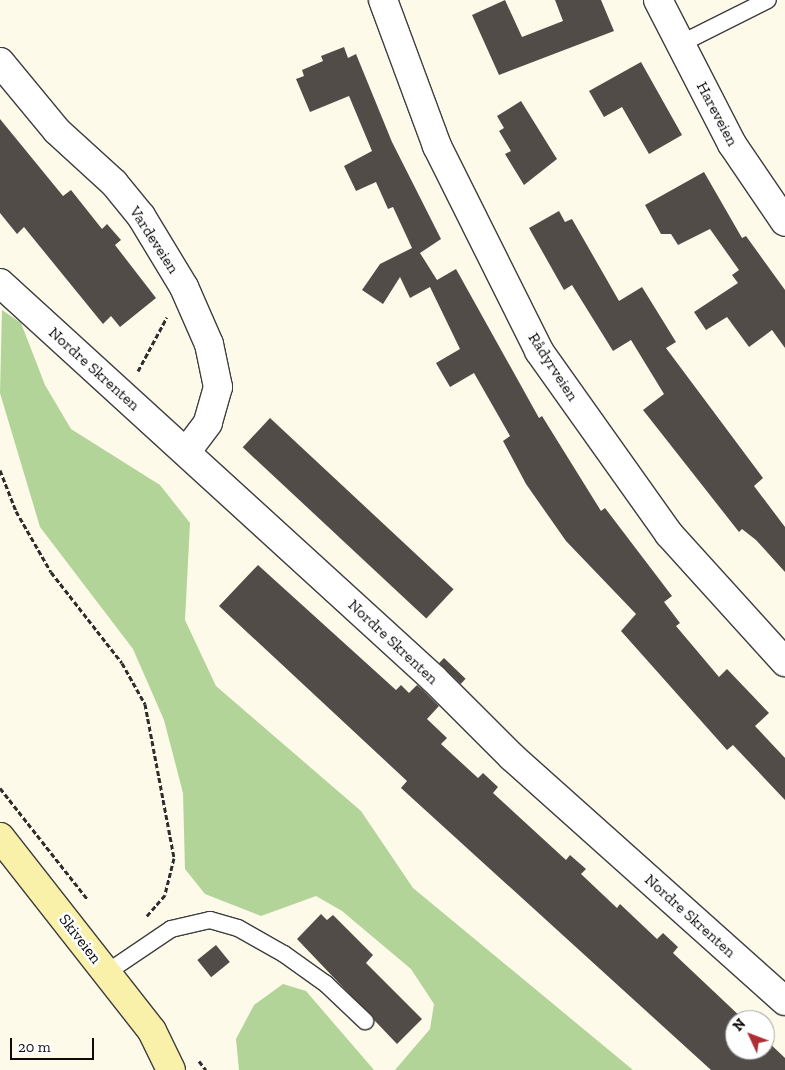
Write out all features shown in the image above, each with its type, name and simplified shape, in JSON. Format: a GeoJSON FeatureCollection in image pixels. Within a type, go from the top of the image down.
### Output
{"type":"FeatureCollection","features":[{"type":"Feature","properties":{"kind":"main road","name":"Skiveien"},"geometry":{"type":"LineString","coordinates":[[0,837],[160,1043],[186,1070]]}},
{"type":"Feature","properties":{"kind":"main road","name":"Skiveien"},"geometry":{"type":"LineString","coordinates":[[160,1043],[171,1070]]}},
{"type":"Feature","properties":{"kind":"street","name":"Rådyrveien"},"geometry":{"type":"LineString","coordinates":[[383,0],[437,146],[539,351],[670,534],[785,662]]}},
{"type":"Feature","properties":{"kind":"street","name":"Hareveien"},"geometry":{"type":"LineString","coordinates":[[658,0],[732,144],[782,215]]}},
{"type":"Feature","properties":{"kind":"street","name":"Vardeveien"},"geometry":{"type":"LineString","coordinates":[[0,62],[57,131],[114,183],[141,216],[184,288],[208,344],[218,387],[208,423],[186,452]]}},
{"type":"Feature","properties":{"kind":"street","name":"Nordre Skrenten"},"geometry":{"type":"LineString","coordinates":[[0,283],[434,679],[512,757],[785,1001]]}},
{"type":"Feature","properties":{"kind":"lane"},"geometry":{"type":"LineString","coordinates":[[680,44],[768,0]]}},
{"type":"Feature","properties":{"kind":"lane"},"geometry":{"type":"LineString","coordinates":[[106,973],[171,929],[210,920],[270,945],[326,984],[364,1021]]}},
{"type":"Feature","properties":{"kind":"path"},"geometry":{"type":"LineString","coordinates":[[119,392],[154,348],[184,288]]}},
{"type":"Feature","properties":{"kind":"path"},"geometry":{"type":"LineString","coordinates":[[0,470],[16,511],[46,565],[122,663],[145,704],[174,858],[165,895],[142,920]]}},
{"type":"Feature","properties":{"kind":"green space"},"geometry":{"type":"Polygon","coordinates":[[[2,310],[21,323],[45,385],[71,429],[160,485],[190,523],[185,620],[216,686],[361,811],[413,888],[633,1070],[395,1070],[430,1029],[434,1004],[411,969],[342,911],[316,896],[261,916],[205,894],[185,869],[183,793],[164,720],[133,649],[40,527],[0,393],[2,310]]]}},
{"type":"Feature","properties":{"kind":"green space"},"geometry":{"type":"Polygon","coordinates":[[[283,984],[306,991],[374,1070],[239,1070],[236,1039],[254,1005],[283,984]]]}},
{"type":"Feature","properties":{"kind":"building"},"geometry":{"type":"Polygon","coordinates":[[[505,0],[522,37],[563,21],[555,0],[601,0],[614,31],[499,75],[472,15],[505,0]]]}},
{"type":"Feature","properties":{"kind":"building"},"geometry":{"type":"Polygon","coordinates":[[[344,47],[348,58],[356,54],[392,142],[441,239],[420,253],[437,280],[456,269],[539,418],[542,416],[601,511],[605,508],[672,596],[664,602],[680,623],[676,626],[719,677],[727,669],[769,713],[755,726],[785,758],[785,800],[733,745],[727,750],[621,631],[636,614],[566,541],[526,484],[503,441],[510,436],[474,373],[450,387],[436,363],[460,349],[430,287],[410,298],[400,277],[383,304],[362,290],[380,264],[412,248],[393,207],[388,209],[376,182],[356,191],[344,166],[372,151],[349,96],[310,112],[296,79],[304,76],[302,70],[323,61],[321,56],[344,47]]]}},
{"type":"Feature","properties":{"kind":"building"},"geometry":{"type":"Polygon","coordinates":[[[641,62],[682,135],[649,154],[622,107],[604,117],[589,91],[641,62]]]}},
{"type":"Feature","properties":{"kind":"building"},"geometry":{"type":"Polygon","coordinates":[[[521,101],[557,159],[524,185],[505,154],[511,151],[499,131],[504,128],[497,116],[521,101]]]}},
{"type":"Feature","properties":{"kind":"building"},"geometry":{"type":"Polygon","coordinates":[[[0,119],[63,196],[71,190],[102,229],[107,224],[121,240],[115,245],[156,298],[120,327],[111,316],[103,324],[24,227],[17,234],[0,213],[0,119]]]}},
{"type":"Feature","properties":{"kind":"building"},"geometry":{"type":"Polygon","coordinates":[[[704,172],[742,238],[746,236],[785,290],[785,348],[772,330],[749,347],[727,317],[706,330],[694,312],[738,283],[732,275],[739,270],[710,229],[678,245],[671,234],[661,234],[645,205],[704,172]]]}},
{"type":"Feature","properties":{"kind":"building"},"geometry":{"type":"Polygon","coordinates":[[[559,211],[565,222],[572,219],[619,301],[642,287],[676,342],[666,348],[763,478],[754,486],[785,527],[785,572],[756,540],[742,529],[739,532],[643,410],[664,394],[631,340],[613,351],[572,285],[564,290],[529,228],[559,211]]]}},
{"type":"Feature","properties":{"kind":"building"},"geometry":{"type":"Polygon","coordinates":[[[270,418],[454,589],[426,618],[243,447],[270,418]]]}},
{"type":"Feature","properties":{"kind":"building"},"geometry":{"type":"Polygon","coordinates":[[[258,565],[396,690],[401,685],[409,693],[417,685],[439,706],[427,719],[447,738],[441,744],[478,778],[483,773],[498,787],[493,793],[566,860],[570,855],[586,869],[581,874],[617,908],[620,904],[657,939],[663,933],[678,947],[673,953],[733,1010],[725,1010],[725,1060],[775,1060],[775,1048],[785,1058],[785,1070],[711,1070],[401,788],[407,781],[219,606],[258,565]]]}},
{"type":"Feature","properties":{"kind":"building"},"geometry":{"type":"Polygon","coordinates":[[[444,658],[466,679],[461,684],[439,663],[444,658]]]}},
{"type":"Feature","properties":{"kind":"building"},"geometry":{"type":"Polygon","coordinates":[[[321,914],[327,920],[333,915],[373,955],[366,963],[422,1019],[397,1044],[297,939],[321,914]]]}},
{"type":"Feature","properties":{"kind":"building"},"geometry":{"type":"Polygon","coordinates":[[[216,945],[230,962],[211,977],[197,960],[216,945]]]}}]}
